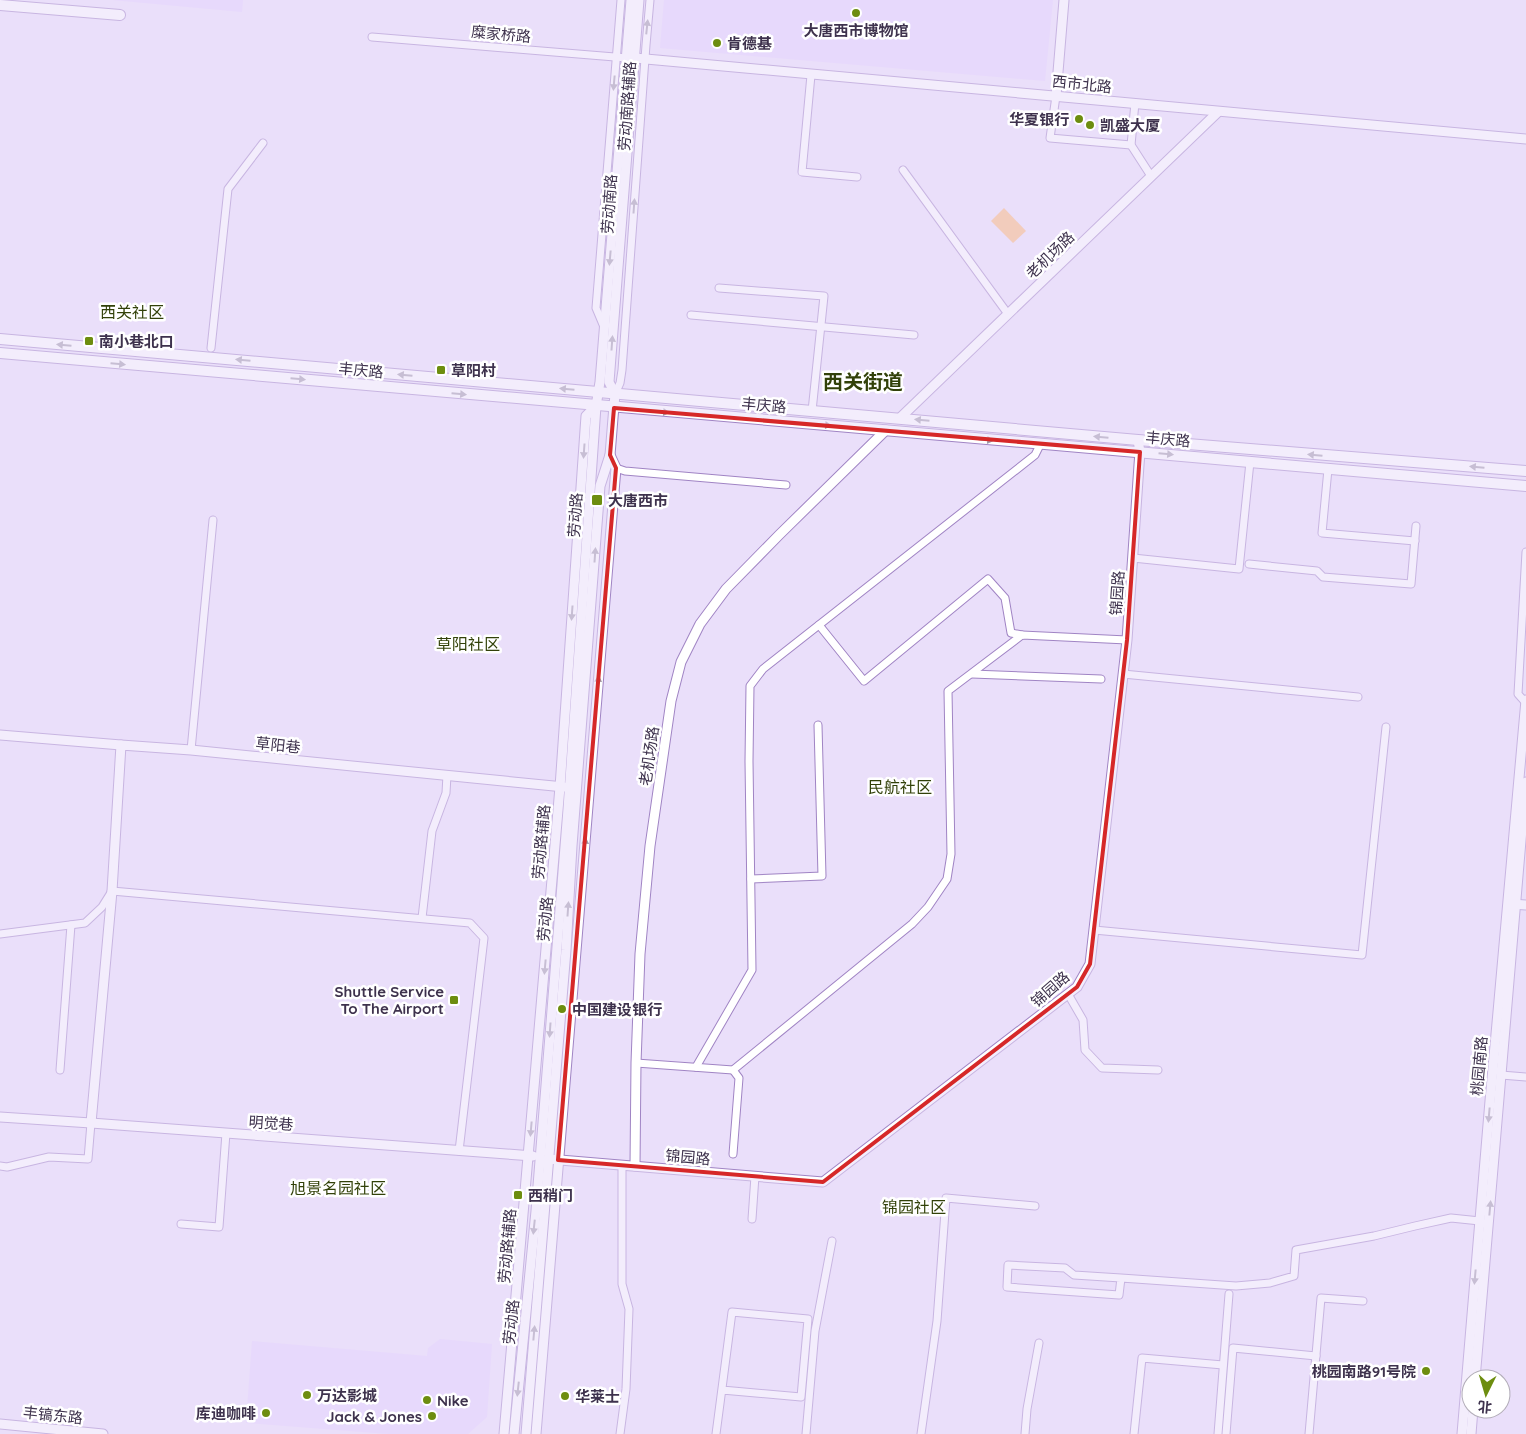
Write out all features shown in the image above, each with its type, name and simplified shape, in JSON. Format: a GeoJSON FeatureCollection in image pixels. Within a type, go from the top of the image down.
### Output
{"type":"FeatureCollection","features":[{"type":"Feature","properties":{"kind":"main road"},"geometry":{"type":"LineString","coordinates":[[0,5],[120,15]]}},
{"type":"Feature","properties":{"kind":"main road","name":"丰庆路"},"geometry":{"type":"LineString","coordinates":[[0,339],[1138,440],[1526,471]]}},
{"type":"Feature","properties":{"kind":"main road","name":"丰庆路"},"geometry":{"type":"LineString","coordinates":[[0,353],[1526,486]]}},
{"type":"Feature","properties":{"kind":"street","name":"劳动南路辅路"},"geometry":{"type":"LineString","coordinates":[[605,329],[596,308],[621,0]]}},
{"type":"Feature","properties":{"kind":"street","name":"劳动南路"},"geometry":{"type":"LineString","coordinates":[[614,408],[615,394],[609,382],[631,58],[631,0]]}},
{"type":"Feature","properties":{"kind":"street","name":"劳动南路"},"geometry":{"type":"LineString","coordinates":[[596,406],[599,392],[631,58],[639,0]]}},
{"type":"Feature","properties":{"kind":"street","name":"劳动南路辅路"},"geometry":{"type":"LineString","coordinates":[[615,394],[620,383],[622,370],[644,59],[650,0]]}},
{"type":"Feature","properties":{"kind":"street"},"geometry":{"type":"LineString","coordinates":[[1064,0],[1056,96],[1050,138],[1131,145]]}},
{"type":"Feature","properties":{"kind":"street","name":"糜家桥路"},"geometry":{"type":"LineString","coordinates":[[372,37],[631,58]]}},
{"type":"Feature","properties":{"kind":"street","name":"西市北路"},"geometry":{"type":"LineString","coordinates":[[631,58],[1526,139]]}},
{"type":"Feature","properties":{"kind":"street"},"geometry":{"type":"LineString","coordinates":[[811,75],[802,172],[857,177]]}},
{"type":"Feature","properties":{"kind":"street"},"geometry":{"type":"LineString","coordinates":[[1134,103],[1131,145],[1151,176]]}},
{"type":"Feature","properties":{"kind":"street","name":"老机场路"},"geometry":{"type":"LineString","coordinates":[[900,418],[1218,112]]}},
{"type":"Feature","properties":{"kind":"street"},"geometry":{"type":"LineString","coordinates":[[211,348],[228,189],[263,143]]}},
{"type":"Feature","properties":{"kind":"street"},"geometry":{"type":"LineString","coordinates":[[903,170],[1008,314]]}},
{"type":"Feature","properties":{"kind":"street"},"geometry":{"type":"LineString","coordinates":[[719,288],[824,296],[812,411]]}},
{"type":"Feature","properties":{"kind":"street"},"geometry":{"type":"LineString","coordinates":[[690,315],[914,335]]}},
{"type":"Feature","properties":{"kind":"street","name":"劳动路辅路"},"geometry":{"type":"LineString","coordinates":[[504,1434],[560,786],[586,416],[596,406]]}},
{"type":"Feature","properties":{"kind":"street","name":"劳动路"},"geometry":{"type":"LineString","coordinates":[[514,1434],[566,950],[573,788],[596,406]]}},
{"type":"Feature","properties":{"kind":"street","name":"劳动路"},"geometry":{"type":"LineString","coordinates":[[573,788],[600,486],[610,454],[614,408]]}},
{"type":"Feature","properties":{"kind":"street","name":"老机场路"},"geometry":{"type":"LineString","coordinates":[[635,1166],[640,954],[650,846],[671,701],[681,662],[700,624],[726,589],[886,430]]}},
{"type":"Feature","properties":{"kind":"street","name":"锦园路"},"geometry":{"type":"LineString","coordinates":[[544,1158],[823,1182],[1077,987],[1090,964],[1124,674],[1140,452],[1138,440]]}},
{"type":"Feature","properties":{"kind":"street"},"geometry":{"type":"LineString","coordinates":[[696,1067],[752,970],[749,762],[750,686],[763,669],[1035,455],[1040,445]]}},
{"type":"Feature","properties":{"kind":"street"},"geometry":{"type":"LineString","coordinates":[[536,1434],[616,468],[610,454]]}},
{"type":"Feature","properties":{"kind":"street"},"geometry":{"type":"LineString","coordinates":[[1133,558],[1239,569],[1250,462]]}},
{"type":"Feature","properties":{"kind":"street"},"geometry":{"type":"LineString","coordinates":[[616,468],[624,471],[786,485]]}},
{"type":"Feature","properties":{"kind":"street"},"geometry":{"type":"LineString","coordinates":[[1328,469],[1322,533],[1414,541]]}},
{"type":"Feature","properties":{"kind":"street"},"geometry":{"type":"LineString","coordinates":[[191,750],[212,520]]}},
{"type":"Feature","properties":{"kind":"street"},"geometry":{"type":"LineString","coordinates":[[1249,564],[1317,570],[1323,576],[1411,584],[1416,526]]}},
{"type":"Feature","properties":{"kind":"street"},"geometry":{"type":"LineString","coordinates":[[1526,552],[1518,694],[1526,702]]}},
{"type":"Feature","properties":{"kind":"street"},"geometry":{"type":"LineString","coordinates":[[819,625],[864,682],[988,579],[1005,598],[1011,633],[1127,640]]}},
{"type":"Feature","properties":{"kind":"street"},"geometry":{"type":"LineString","coordinates":[[636,1063],[733,1070],[912,924],[928,907],[947,879],[951,854],[948,691],[1022,635]]}},
{"type":"Feature","properties":{"kind":"street"},"geometry":{"type":"LineString","coordinates":[[972,674],[1101,679]]}},
{"type":"Feature","properties":{"kind":"street"},"geometry":{"type":"LineString","coordinates":[[1124,674],[1358,697]]}},
{"type":"Feature","properties":{"kind":"street","name":"桃园南路"},"geometry":{"type":"LineString","coordinates":[[1476,1369],[1501,1075],[1526,702]]}},
{"type":"Feature","properties":{"kind":"street"},"geometry":{"type":"LineString","coordinates":[[751,879],[822,876],[818,725]]}},
{"type":"Feature","properties":{"kind":"street"},"geometry":{"type":"LineString","coordinates":[[1094,930],[1362,955],[1386,727]]}},
{"type":"Feature","properties":{"kind":"street","name":"草阳巷"},"geometry":{"type":"LineString","coordinates":[[0,735],[191,750],[573,788]]}},
{"type":"Feature","properties":{"kind":"street"},"geometry":{"type":"LineString","coordinates":[[0,1166],[7,1167],[49,1157],[88,1159],[112,891],[121,745]]}},
{"type":"Feature","properties":{"kind":"street"},"geometry":{"type":"LineString","coordinates":[[422,918],[432,831],[446,793],[447,775]]}},
{"type":"Feature","properties":{"kind":"street","name":"桃园南路"},"geometry":{"type":"LineString","coordinates":[[1462,1434],[1480,1221],[1526,782]]}},
{"type":"Feature","properties":{"kind":"street"},"geometry":{"type":"LineString","coordinates":[[112,891],[470,923],[484,938],[459,1151]]}},
{"type":"Feature","properties":{"kind":"street"},"geometry":{"type":"LineString","coordinates":[[0,934],[85,923],[102,907],[112,891]]}},
{"type":"Feature","properties":{"kind":"street"},"geometry":{"type":"LineString","coordinates":[[1512,904],[1526,905]]}},
{"type":"Feature","properties":{"kind":"street"},"geometry":{"type":"LineString","coordinates":[[60,1070],[71,925]]}},
{"type":"Feature","properties":{"kind":"street"},"geometry":{"type":"LineString","coordinates":[[1068,994],[1082,1020],[1085,1050],[1102,1068],[1158,1070]]}},
{"type":"Feature","properties":{"kind":"street"},"geometry":{"type":"LineString","coordinates":[[733,1070],[739,1078],[733,1154]]}},
{"type":"Feature","properties":{"kind":"street"},"geometry":{"type":"LineString","coordinates":[[1501,1075],[1526,1077]]}},
{"type":"Feature","properties":{"kind":"street","name":"明觉巷"},"geometry":{"type":"LineString","coordinates":[[0,1117],[544,1158]]}},
{"type":"Feature","properties":{"kind":"street"},"geometry":{"type":"LineString","coordinates":[[180,1224],[219,1227],[226,1133]]}},
{"type":"Feature","properties":{"kind":"street","name":"劳动路"},"geometry":{"type":"LineString","coordinates":[[526,1434],[544,1158]]}},
{"type":"Feature","properties":{"kind":"street"},"geometry":{"type":"LineString","coordinates":[[620,1434],[626,1388],[629,1309],[622,1284],[622,1164]]}},
{"type":"Feature","properties":{"kind":"street"},"geometry":{"type":"LineString","coordinates":[[752,1219],[755,1176]]}},
{"type":"Feature","properties":{"kind":"street"},"geometry":{"type":"LineString","coordinates":[[921,1434],[937,1322],[946,1198],[1035,1206]]}},
{"type":"Feature","properties":{"kind":"street"},"geometry":{"type":"LineString","coordinates":[[1121,1278],[1120,1295],[1007,1287],[1008,1265],[1065,1268],[1074,1275],[1121,1278],[1236,1286],[1270,1283],[1294,1276],[1296,1250],[1374,1236],[1451,1218],[1480,1221]]}},
{"type":"Feature","properties":{"kind":"street"},"geometry":{"type":"LineString","coordinates":[[806,1434],[815,1331],[832,1242]]}},
{"type":"Feature","properties":{"kind":"street"},"geometry":{"type":"LineString","coordinates":[[1218,1434],[1229,1294]]}},
{"type":"Feature","properties":{"kind":"street"},"geometry":{"type":"LineString","coordinates":[[1309,1434],[1321,1298],[1363,1302]]}},
{"type":"Feature","properties":{"kind":"street"},"geometry":{"type":"LineString","coordinates":[[716,1434],[732,1312],[808,1318],[801,1397],[722,1390]]}},
{"type":"Feature","properties":{"kind":"street"},"geometry":{"type":"LineString","coordinates":[[1025,1434],[1027,1410],[1039,1343]]}},
{"type":"Feature","properties":{"kind":"street"},"geometry":{"type":"LineString","coordinates":[[1226,1434],[1233,1348],[1316,1356]]}},
{"type":"Feature","properties":{"kind":"street"},"geometry":{"type":"LineString","coordinates":[[1134,1434],[1142,1358],[1223,1365]]}},
{"type":"Feature","properties":{"kind":"street"},"geometry":{"type":"LineString","coordinates":[[1471,1434],[1472,1419]]}},
{"type":"Feature","properties":{"kind":"street","name":"丰镐东路"},"geometry":{"type":"LineString","coordinates":[[0,1424],[103,1434]]}},
{"type":"Feature","properties":{"kind":"highlighted area"},"geometry":{"type":"Polygon","coordinates":[[[614,408],[1140,452],[1127,640],[1090,964],[1077,987],[823,1182],[558,1160],[616,468],[610,455],[614,408]]]}},
{"type":"Feature","properties":{"kind":"shaded area"},"geometry":{"type":"Polygon","coordinates":[[[112,0],[243,0],[242,12],[112,0]]]}},
{"type":"Feature","properties":{"kind":"shaded area"},"geometry":{"type":"Polygon","coordinates":[[[664,0],[1053,0],[1045,81],[660,48],[664,0]]]}},
{"type":"Feature","properties":{"kind":"shaded area"},"geometry":{"type":"Polygon","coordinates":[[[1004,208],[1026,231],[1013,243],[991,221],[1004,208]]]}},
{"type":"Feature","properties":{"kind":"shaded area"},"geometry":{"type":"Polygon","coordinates":[[[440,1339],[492,1344],[487,1417],[468,1434],[388,1434],[246,1423],[252,1341],[427,1356],[428,1348],[440,1339]]]}},
{"type":"Feature","properties":{"kind":"place","name":"大唐西市博物馆"},"geometry":{"type":"Point","coordinates":[856,13]}},
{"type":"Feature","properties":{"kind":"place","name":"肯德基"},"geometry":{"type":"Point","coordinates":[717,43]}},
{"type":"Feature","properties":{"kind":"place","name":"华夏银行"},"geometry":{"type":"Point","coordinates":[1079,119]}},
{"type":"Feature","properties":{"kind":"place","name":"凯盛大厦"},"geometry":{"type":"Point","coordinates":[1090,125]}},
{"type":"Feature","properties":{"kind":"place","name":"南小巷北口"},"geometry":{"type":"Point","coordinates":[89,341]}},
{"type":"Feature","properties":{"kind":"place","name":"草阳村"},"geometry":{"type":"Point","coordinates":[441,370]}},
{"type":"Feature","properties":{"kind":"place","name":"大唐西市"},"geometry":{"type":"Point","coordinates":[597,500]}},
{"type":"Feature","properties":{"kind":"place","name":"Shuttle Service To The Airport"},"geometry":{"type":"Point","coordinates":[454,1000]}},
{"type":"Feature","properties":{"kind":"place","name":"中国建设银行"},"geometry":{"type":"Point","coordinates":[562,1009]}},
{"type":"Feature","properties":{"kind":"place","name":"西稍门"},"geometry":{"type":"Point","coordinates":[518,1195]}},
{"type":"Feature","properties":{"kind":"place","name":"桃园南路91号院"},"geometry":{"type":"Point","coordinates":[1426,1371]}},
{"type":"Feature","properties":{"kind":"place","name":"万达影城"},"geometry":{"type":"Point","coordinates":[307,1395]}},
{"type":"Feature","properties":{"kind":"place","name":"华莱士"},"geometry":{"type":"Point","coordinates":[565,1396]}},
{"type":"Feature","properties":{"kind":"place","name":"Nike"},"geometry":{"type":"Point","coordinates":[427,1400]}},
{"type":"Feature","properties":{"kind":"place","name":"库迪咖啡"},"geometry":{"type":"Point","coordinates":[266,1413]}},
{"type":"Feature","properties":{"kind":"place","name":"Jack & Jones"},"geometry":{"type":"Point","coordinates":[432,1416]}},
{"type":"Feature","properties":{"kind":"district","name":"西关社区"},"geometry":{"type":"Point","coordinates":[132,312]}},
{"type":"Feature","properties":{"kind":"district","name":"西关街道"},"geometry":{"type":"Point","coordinates":[863,381]}},
{"type":"Feature","properties":{"kind":"district","name":"草阳社区"},"geometry":{"type":"Point","coordinates":[468,644]}},
{"type":"Feature","properties":{"kind":"district","name":"民航社区"},"geometry":{"type":"Point","coordinates":[900,787]}},
{"type":"Feature","properties":{"kind":"district","name":"旭景名园社区"},"geometry":{"type":"Point","coordinates":[338,1188]}},
{"type":"Feature","properties":{"kind":"district","name":"锦园社区"},"geometry":{"type":"Point","coordinates":[914,1207]}}]}
